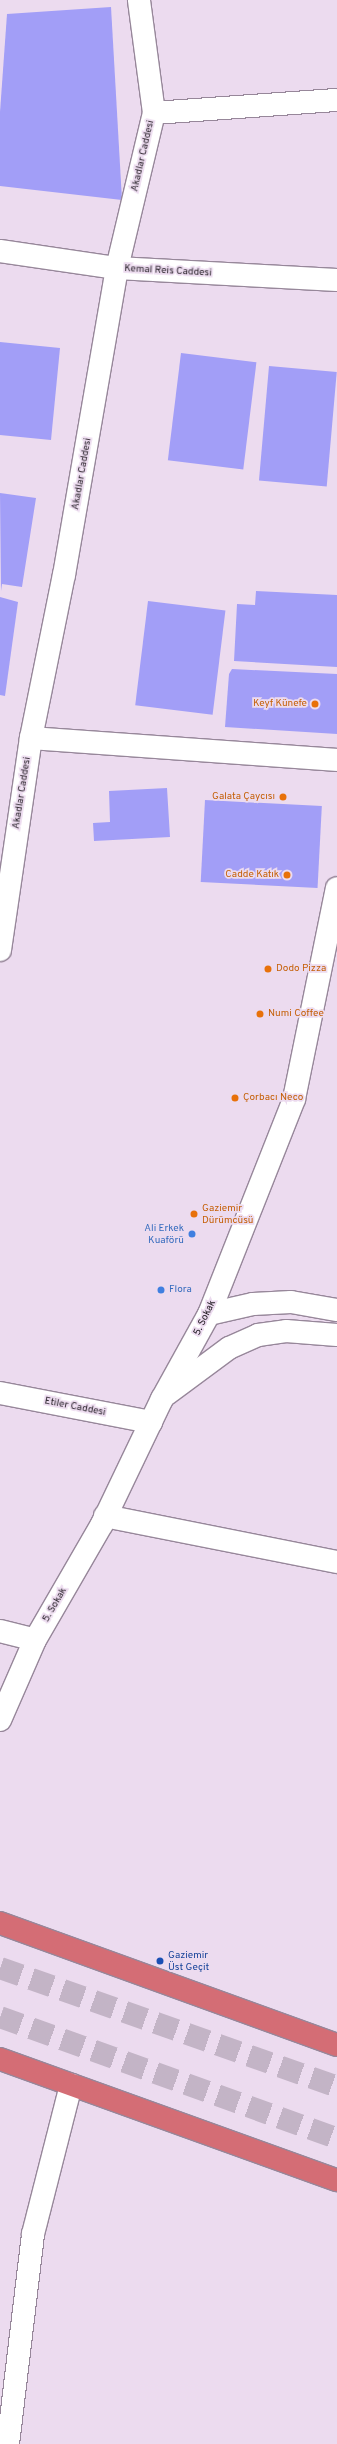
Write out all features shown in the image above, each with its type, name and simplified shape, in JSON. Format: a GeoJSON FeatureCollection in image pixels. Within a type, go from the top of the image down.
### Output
{"type":"FeatureCollection","features":[{"type":"Feature","properties":{"kind":"highway"},"geometry":{"type":"LineString","coordinates":[[0,1923],[337,2046]]}},
{"type":"Feature","properties":{"kind":"highway"},"geometry":{"type":"LineString","coordinates":[[0,1934],[30,1934]]}},
{"type":"Feature","properties":{"kind":"highway"},"geometry":{"type":"LineString","coordinates":[[0,2059],[71,2086],[337,2180]]}},
{"type":"Feature","properties":{"kind":"street","name":"Akadlar Caddesi"},"geometry":{"type":"LineString","coordinates":[[0,950],[2,906],[31,738],[64,575],[117,268],[154,113],[139,0]]}},
{"type":"Feature","properties":{"kind":"street"},"geometry":{"type":"LineString","coordinates":[[154,113],[337,100]]}},
{"type":"Feature","properties":{"kind":"street","name":"Kemal Reis Caddesi"},"geometry":{"type":"LineString","coordinates":[[0,251],[117,268],[337,280]]}},
{"type":"Feature","properties":{"kind":"street"},"geometry":{"type":"LineString","coordinates":[[31,738],[337,760]]}},
{"type":"Feature","properties":{"kind":"street","name":"5. Sokak"},"geometry":{"type":"LineString","coordinates":[[0,1720],[35,1640],[105,1516],[150,1422],[209,1314],[294,1099],[337,888]]}},
{"type":"Feature","properties":{"kind":"street"},"geometry":{"type":"LineString","coordinates":[[209,1314],[253,1304],[291,1302],[337,1310]]}},
{"type":"Feature","properties":{"kind":"street"},"geometry":{"type":"LineString","coordinates":[[162,1399],[229,1348],[258,1335],[286,1331],[337,1335]]}},
{"type":"Feature","properties":{"kind":"street","name":"Etiler Caddesi"},"geometry":{"type":"LineString","coordinates":[[0,1393],[150,1422]]}},
{"type":"Feature","properties":{"kind":"street"},"geometry":{"type":"LineString","coordinates":[[105,1516],[337,1562]]}},
{"type":"Feature","properties":{"kind":"street"},"geometry":{"type":"LineString","coordinates":[[0,1631],[35,1640]]}},
{"type":"Feature","properties":{"kind":"street"},"geometry":{"type":"LineString","coordinates":[[8,2444],[33,2234],[71,2086]]}},
{"type":"Feature","properties":{"kind":"building"},"geometry":{"type":"Polygon","coordinates":[[[111,7],[122,200],[0,186],[0,112],[7,14],[111,7]]]}},
{"type":"Feature","properties":{"kind":"building"},"geometry":{"type":"Polygon","coordinates":[[[0,342],[60,348],[51,440],[0,435],[0,342]]]}},
{"type":"Feature","properties":{"kind":"building"},"geometry":{"type":"Polygon","coordinates":[[[181,353],[256,362],[243,469],[168,460],[181,353]]]}},
{"type":"Feature","properties":{"kind":"building"},"geometry":{"type":"Polygon","coordinates":[[[269,366],[337,372],[327,486],[259,481],[269,366]]]}},
{"type":"Feature","properties":{"kind":"building"},"geometry":{"type":"Polygon","coordinates":[[[0,493],[36,498],[22,587],[2,584],[1,591],[0,493]]]}},
{"type":"Feature","properties":{"kind":"building"},"geometry":{"type":"Polygon","coordinates":[[[256,591],[337,595],[337,667],[234,661],[237,604],[255,605],[256,591]]]}},
{"type":"Feature","properties":{"kind":"building"},"geometry":{"type":"Polygon","coordinates":[[[0,597],[18,602],[5,696],[0,695],[0,597]]]}},
{"type":"Feature","properties":{"kind":"building"},"geometry":{"type":"Polygon","coordinates":[[[148,601],[225,611],[213,715],[135,705],[148,601]]]}},
{"type":"Feature","properties":{"kind":"building"},"geometry":{"type":"Polygon","coordinates":[[[232,669],[337,674],[337,734],[225,727],[229,674],[232,669]]]}},
{"type":"Feature","properties":{"kind":"building"},"geometry":{"type":"Polygon","coordinates":[[[167,788],[170,837],[94,841],[93,823],[110,822],[109,791],[167,788]]]}},
{"type":"Feature","properties":{"kind":"building"},"geometry":{"type":"Polygon","coordinates":[[[205,800],[322,806],[318,888],[201,882],[205,800]]]}},
{"type":"Feature","properties":{"kind":"tunnel"},"geometry":{"type":"LineString","coordinates":[[0,1968],[337,2087]]}},
{"type":"Feature","properties":{"kind":"tunnel"},"geometry":{"type":"LineString","coordinates":[[0,2017],[337,2138]]}},
{"type":"Feature","properties":{"kind":"place","name":"Keyf Künefe"},"geometry":{"type":"Point","coordinates":[315,704]}},
{"type":"Feature","properties":{"kind":"place","name":"Galata Çaycısı"},"geometry":{"type":"Point","coordinates":[283,797]}},
{"type":"Feature","properties":{"kind":"place","name":"Cadde Katık"},"geometry":{"type":"Point","coordinates":[287,875]}},
{"type":"Feature","properties":{"kind":"place","name":"Dodo Pizza"},"geometry":{"type":"Point","coordinates":[268,969]}},
{"type":"Feature","properties":{"kind":"place","name":"Numi Coffee"},"geometry":{"type":"Point","coordinates":[260,1014]}},
{"type":"Feature","properties":{"kind":"place","name":"Çorbacı Neco"},"geometry":{"type":"Point","coordinates":[235,1098]}},
{"type":"Feature","properties":{"kind":"place","name":"Gaziemir Dürümcüsü"},"geometry":{"type":"Point","coordinates":[194,1214]}},
{"type":"Feature","properties":{"kind":"place","name":"Ali Erkek Kuaförü"},"geometry":{"type":"Point","coordinates":[192,1234]}},
{"type":"Feature","properties":{"kind":"place","name":"Flora"},"geometry":{"type":"Point","coordinates":[161,1290]}},
{"type":"Feature","properties":{"kind":"place","name":"Gaziemir Üst Geçit"},"geometry":{"type":"Point","coordinates":[160,1961]}}]}
